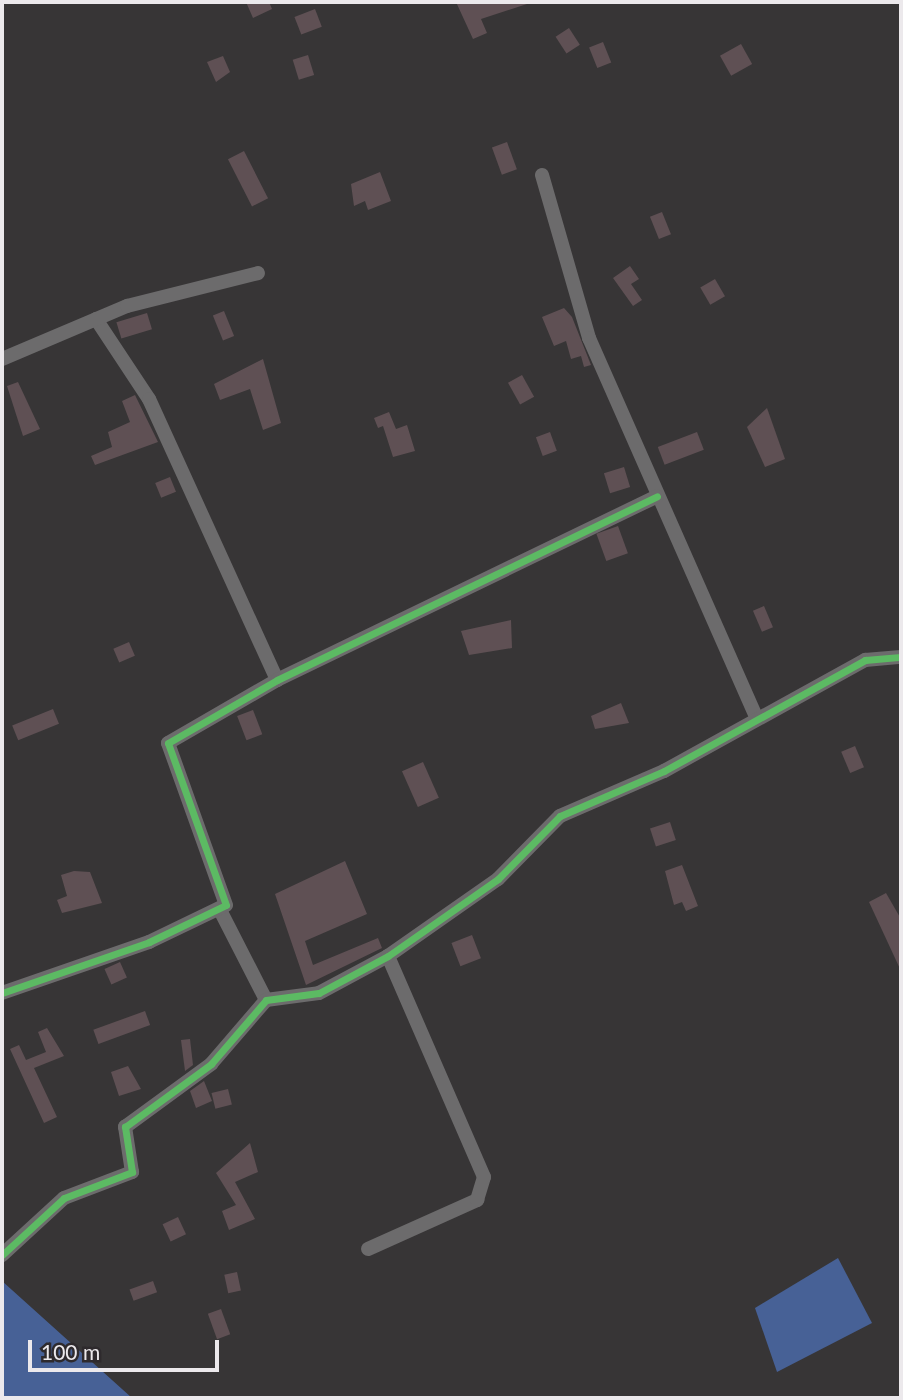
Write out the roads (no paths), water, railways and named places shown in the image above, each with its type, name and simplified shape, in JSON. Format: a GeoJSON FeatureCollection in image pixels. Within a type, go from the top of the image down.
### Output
{"type":"FeatureCollection","features":[{"type":"Feature","properties":{"kind":"street"},"geometry":{"type":"LineString","coordinates":[[542,175],[589,338],[757,716]]}},
{"type":"Feature","properties":{"kind":"street"},"geometry":{"type":"LineString","coordinates":[[2,359],[96,319],[258,273]]}},
{"type":"Feature","properties":{"kind":"street"},"geometry":{"type":"LineString","coordinates":[[96,319],[149,398],[278,680]]}},
{"type":"Feature","properties":{"kind":"street"},"geometry":{"type":"LineString","coordinates":[[2,993],[221,912],[226,905],[213,860],[168,743],[278,680],[657,496]]}},
{"type":"Feature","properties":{"kind":"street"},"geometry":{"type":"LineString","coordinates":[[3,1254],[64,1198],[132,1172],[125,1127],[211,1064],[266,1000],[319,993],[388,956],[498,879],[560,816],[664,771],[757,716],[865,660],[901,657]]}},
{"type":"Feature","properties":{"kind":"street"},"geometry":{"type":"LineString","coordinates":[[221,912],[266,1000]]}},
{"type":"Feature","properties":{"kind":"street"},"geometry":{"type":"LineString","coordinates":[[368,1248],[477,1200],[484,1177],[388,956]]}},
{"type":"Feature","properties":{"kind":"water"},"geometry":{"type":"Polygon","coordinates":[[[838,1258],[872,1323],[777,1372],[755,1308],[838,1258]]]}},
{"type":"Feature","properties":{"kind":"water"},"geometry":{"type":"Polygon","coordinates":[[[2,1281],[132,1398],[2,1398],[2,1281]]]}}]}
